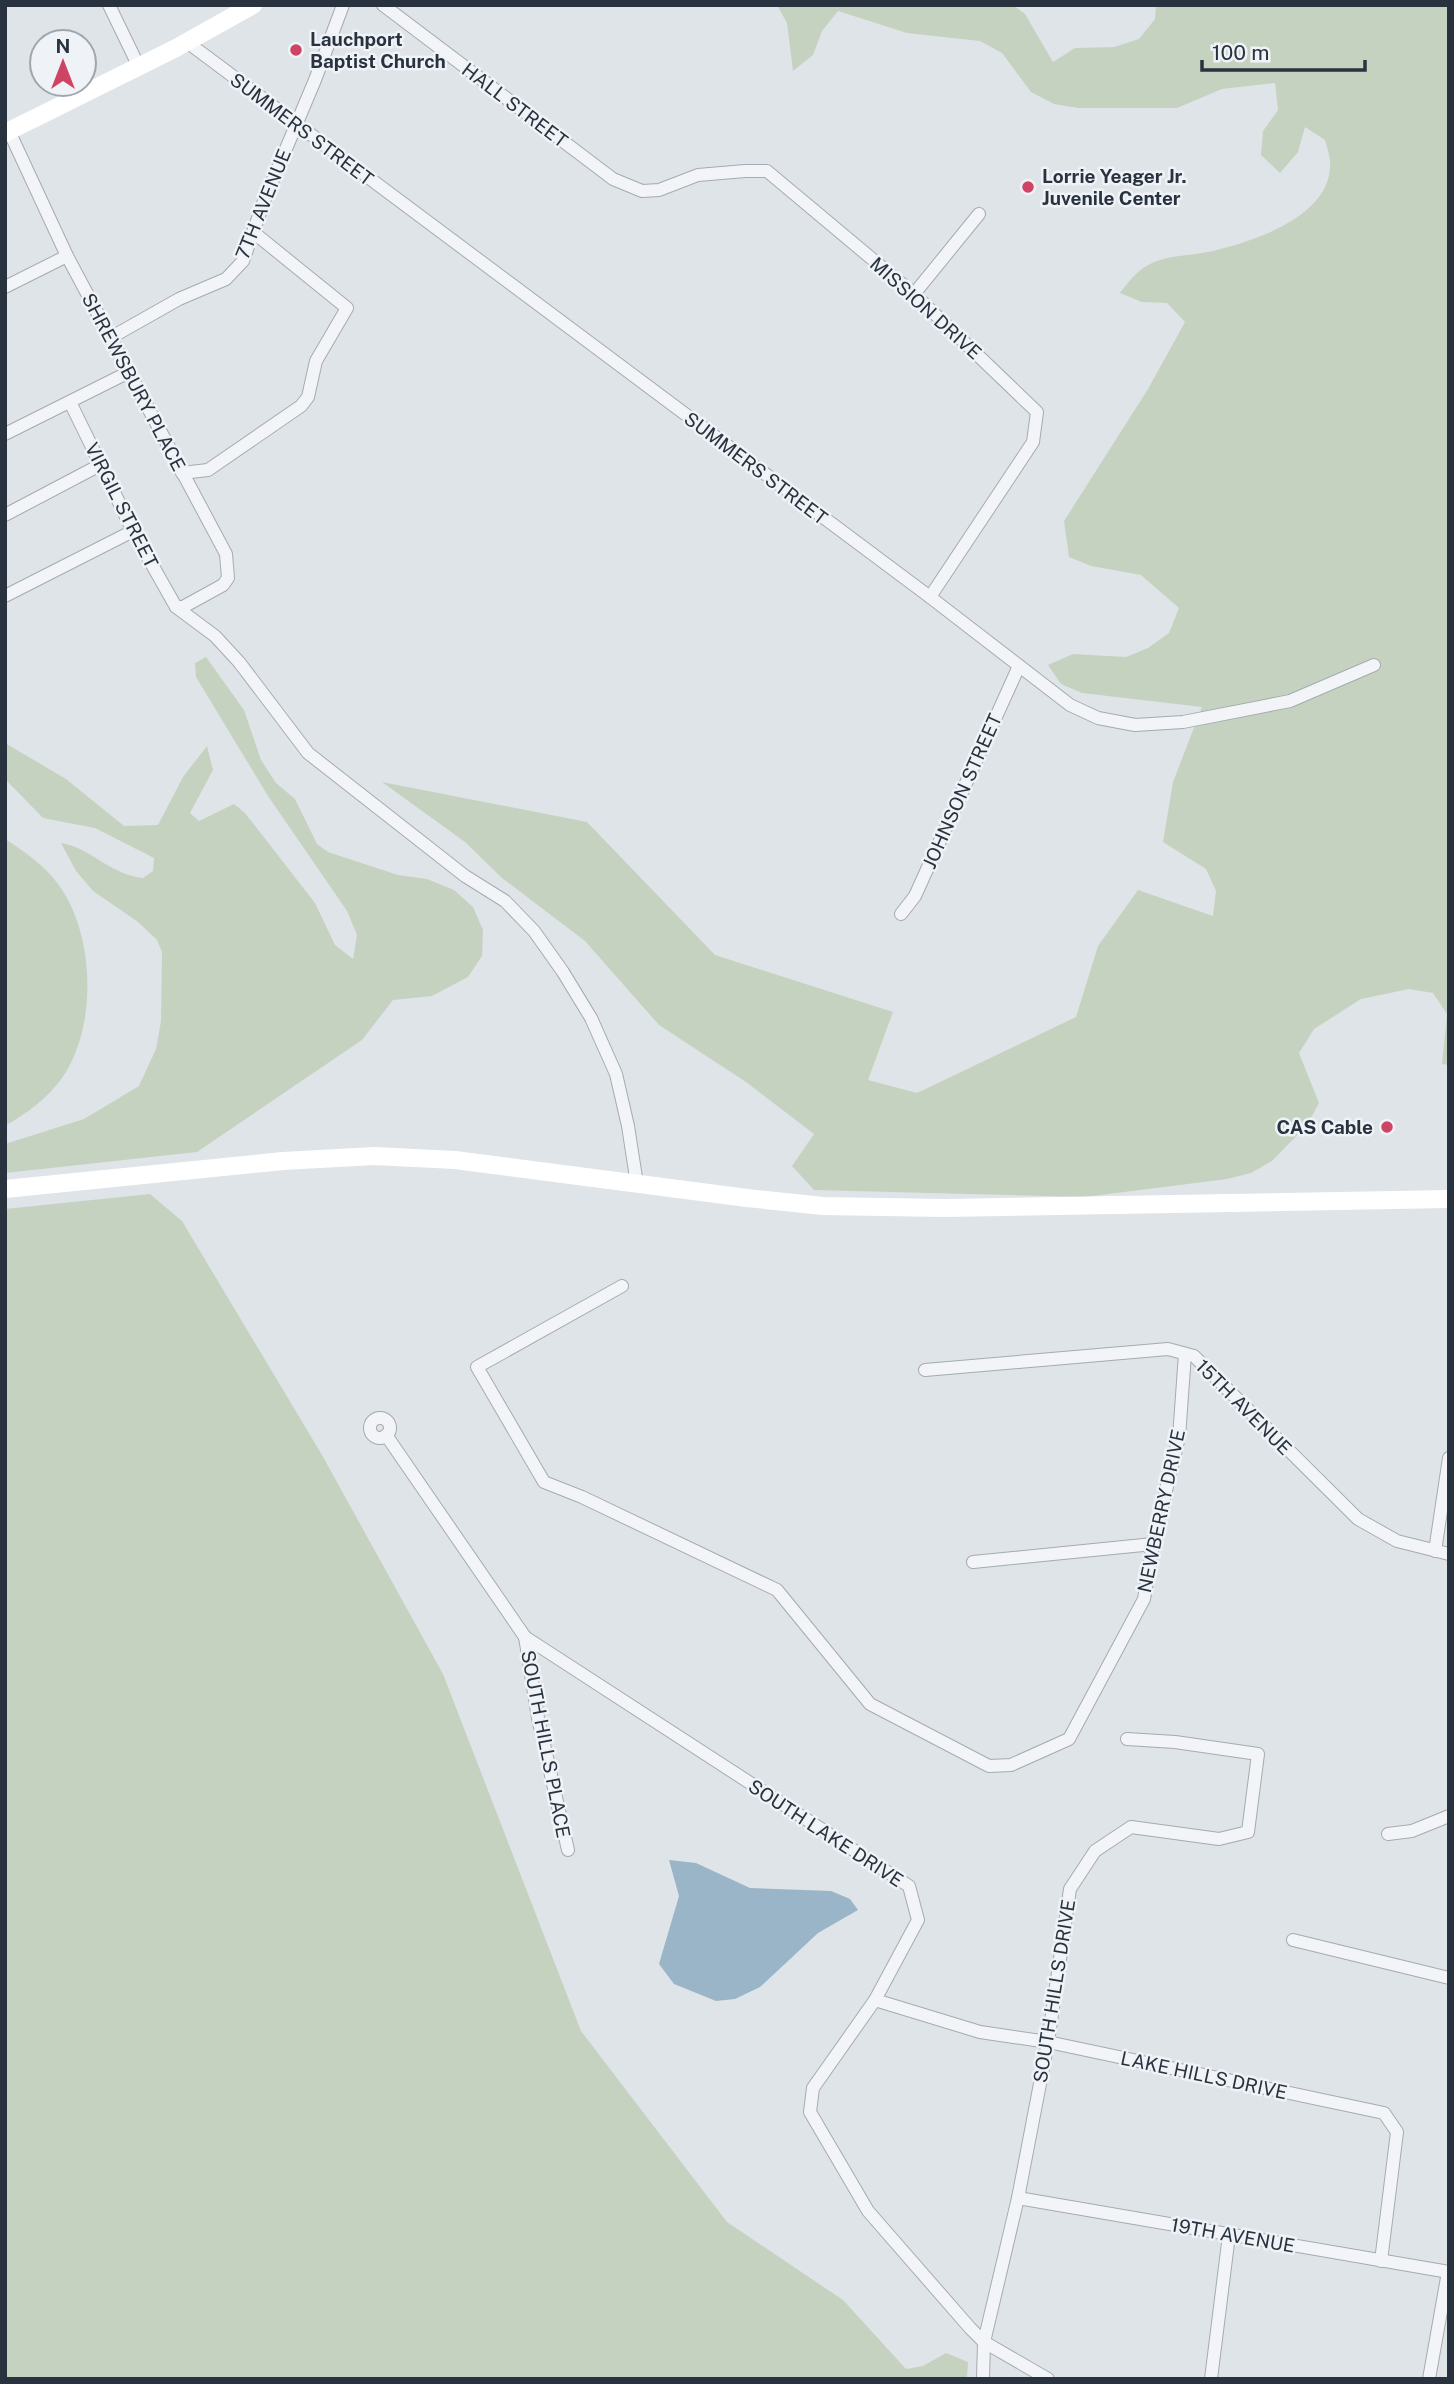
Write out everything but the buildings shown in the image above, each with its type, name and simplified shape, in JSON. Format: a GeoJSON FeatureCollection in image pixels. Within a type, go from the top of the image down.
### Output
{"type":"FeatureCollection","features":[{"type":"Feature","properties":{"kind":"main road"},"geometry":{"type":"LineString","coordinates":[[7,132],[139,67],[253,5]]}},
{"type":"Feature","properties":{"kind":"main road"},"geometry":{"type":"LineString","coordinates":[[5,1189],[188,1170],[374,1156],[455,1160],[823,1206],[892,1209],[1449,1199]]}},
{"type":"Feature","properties":{"kind":"street"},"geometry":{"type":"LineString","coordinates":[[109,5],[139,67]]}},
{"type":"Feature","properties":{"kind":"street","name":"7TH AVENUE"},"geometry":{"type":"LineString","coordinates":[[110,338],[179,299],[226,279],[243,261],[343,5]]}},
{"type":"Feature","properties":{"kind":"street","name":"HALL STREET"},"geometry":{"type":"LineString","coordinates":[[383,5],[613,179]]}},
{"type":"Feature","properties":{"kind":"street","name":"SUMMERS STREET"},"geometry":{"type":"LineString","coordinates":[[187,42],[930,597],[1070,705],[1098,718],[1135,725],[1183,722],[1290,701],[1374,665]]}},
{"type":"Feature","properties":{"kind":"street","name":"SHREWSBURY PLACE"},"geometry":{"type":"LineString","coordinates":[[7,132],[127,373],[226,554],[229,572],[223,585],[183,607],[176,607]]}},
{"type":"Feature","properties":{"kind":"street","name":"MISSION DRIVE"},"geometry":{"type":"LineString","coordinates":[[613,179],[642,191],[659,190],[698,176],[767,171],[914,294],[1037,412],[1033,442],[930,597]]}},
{"type":"Feature","properties":{"kind":"street"},"geometry":{"type":"LineString","coordinates":[[914,294],[979,214]]}},
{"type":"Feature","properties":{"kind":"street"},"geometry":{"type":"LineString","coordinates":[[183,473],[208,470],[301,406],[308,397],[316,361],[347,308],[253,232]]}},
{"type":"Feature","properties":{"kind":"street"},"geometry":{"type":"LineString","coordinates":[[5,287],[67,256]]}},
{"type":"Feature","properties":{"kind":"street"},"geometry":{"type":"LineString","coordinates":[[5,434],[127,373]]}},
{"type":"Feature","properties":{"kind":"street","name":"VIRGIL STREET"},"geometry":{"type":"LineString","coordinates":[[70,402],[133,531],[176,607]]}},
{"type":"Feature","properties":{"kind":"street"},"geometry":{"type":"LineString","coordinates":[[5,515],[100,465]]}},
{"type":"Feature","properties":{"kind":"street"},"geometry":{"type":"LineString","coordinates":[[5,596],[133,531]]}},
{"type":"Feature","properties":{"kind":"street"},"geometry":{"type":"LineString","coordinates":[[176,607],[215,636],[239,662],[308,753],[454,868],[505,901],[534,931],[591,1018],[616,1074],[637,1184]]}},
{"type":"Feature","properties":{"kind":"street","name":"JOHNSON STREET"},"geometry":{"type":"LineString","coordinates":[[901,914],[915,895],[1019,666]]}},
{"type":"Feature","properties":{"kind":"street","name":"NEWBERRY DRIVE"},"geometry":{"type":"LineString","coordinates":[[622,1286],[477,1367],[544,1482],[582,1497],[778,1590],[870,1704],[989,1766],[1011,1765],[1069,1740],[1144,1599],[1153,1544],[1178,1437],[1185,1354]]}},
{"type":"Feature","properties":{"kind":"street","name":"15TH AVENUE"},"geometry":{"type":"LineString","coordinates":[[925,1370],[1168,1349],[1194,1356],[1358,1519],[1397,1541],[1449,1554]]}},
{"type":"Feature","properties":{"kind":"street","name":"SOUTH LAKE DRIVE"},"geometry":{"type":"LineString","coordinates":[[386,1435],[525,1637],[909,1886],[918,1920],[875,2000],[813,2088],[810,2112],[869,2211],[984,2342],[1048,2379]]}},
{"type":"Feature","properties":{"kind":"street"},"geometry":{"type":"LineString","coordinates":[[1435,1551],[1449,1458]]}},
{"type":"Feature","properties":{"kind":"street"},"geometry":{"type":"LineString","coordinates":[[973,1562],[1153,1544]]}},
{"type":"Feature","properties":{"kind":"street","name":"SOUTH HILLS PLACE"},"geometry":{"type":"LineString","coordinates":[[525,1637],[538,1718],[568,1850]]}},
{"type":"Feature","properties":{"kind":"street","name":"SOUTH HILLS DRIVE"},"geometry":{"type":"LineString","coordinates":[[983,2379],[984,2342],[1018,2198],[1048,2042],[1070,1889],[1095,1851],[1131,1827],[1219,1839],[1248,1832],[1258,1754],[1175,1742],[1127,1739]]}},
{"type":"Feature","properties":{"kind":"street"},"geometry":{"type":"LineString","coordinates":[[1388,1834],[1412,1831],[1449,1816]]}},
{"type":"Feature","properties":{"kind":"street"},"geometry":{"type":"LineString","coordinates":[[1293,1940],[1449,1978]]}},
{"type":"Feature","properties":{"kind":"street","name":"LAKE HILLS DRIVE"},"geometry":{"type":"LineString","coordinates":[[875,2000],[980,2032],[1048,2042],[1384,2113],[1397,2132],[1381,2261]]}},
{"type":"Feature","properties":{"kind":"street","name":"19TH AVENUE"},"geometry":{"type":"LineString","coordinates":[[1018,2198],[1448,2272]]}},
{"type":"Feature","properties":{"kind":"street"},"geometry":{"type":"LineString","coordinates":[[1211,2379],[1229,2235]]}},
{"type":"Feature","properties":{"kind":"street"},"geometry":{"type":"LineString","coordinates":[[1429,2379],[1448,2272]]}},
{"type":"Feature","properties":{"kind":"green space"},"geometry":{"type":"Polygon","coordinates":[[[777,5],[1013,5],[1025,14],[1053,62],[1075,48],[1114,47],[1139,39],[1155,19],[1156,5],[1449,5],[1449,1065],[1442,1064],[1447,1014],[1433,993],[1409,989],[1361,999],[1314,1029],[1299,1053],[1319,1103],[1307,1125],[1272,1161],[1251,1173],[1227,1179],[1085,1197],[814,1190],[792,1166],[814,1134],[746,1082],[659,1025],[585,941],[502,878],[465,842],[382,782],[587,822],[715,955],[893,1012],[868,1080],[917,1093],[1076,1017],[1098,946],[1138,890],[1213,916],[1216,891],[1206,869],[1163,842],[1173,782],[1202,707],[1082,693],[1061,684],[1048,665],[1073,654],[1126,657],[1148,648],[1169,633],[1179,608],[1141,575],[1091,566],[1069,557],[1064,521],[1148,389],[1185,322],[1167,303],[1142,302],[1120,293],[1137,273],[1154,262],[1213,251],[1248,241],[1303,213],[1317,199],[1326,184],[1330,163],[1325,140],[1305,127],[1298,152],[1280,173],[1261,155],[1263,131],[1278,110],[1275,83],[1222,89],[1177,108],[1078,108],[1054,104],[1031,92],[1002,53],[980,41],[907,33],[838,11],[822,31],[813,55],[793,71],[787,23],[777,5]]]}},
{"type":"Feature","properties":{"kind":"green space"},"geometry":{"type":"Polygon","coordinates":[[[206,657],[244,710],[261,760],[276,783],[295,799],[317,844],[328,852],[398,875],[427,879],[454,890],[473,907],[483,930],[482,956],[468,977],[432,996],[393,1000],[362,1040],[197,1152],[5,1173],[5,1144],[84,1119],[139,1086],[156,1049],[161,1021],[162,952],[157,940],[138,922],[93,891],[76,871],[61,843],[82,850],[120,872],[143,878],[153,871],[154,858],[95,828],[43,818],[5,779],[5,743],[66,779],[124,826],[158,825],[183,777],[207,746],[213,770],[190,813],[199,821],[234,804],[245,813],[315,903],[335,945],[353,959],[357,935],[347,911],[268,796],[196,677],[195,663],[206,657]]]}},
{"type":"Feature","properties":{"kind":"green space"},"geometry":{"type":"Polygon","coordinates":[[[5,839],[46,871],[70,904],[85,953],[87,980],[82,1033],[74,1057],[50,1093],[5,1126],[5,839]]]}},
{"type":"Feature","properties":{"kind":"green space"},"geometry":{"type":"Polygon","coordinates":[[[150,1194],[182,1221],[322,1455],[443,1674],[581,2031],[727,2222],[843,2300],[906,2369],[923,2366],[946,2353],[968,2362],[967,2379],[5,2379],[5,1209],[150,1194]]]}},
{"type":"Feature","properties":{"kind":"water"},"geometry":{"type":"Polygon","coordinates":[[[669,1860],[696,1863],[750,1888],[831,1891],[850,1899],[858,1910],[818,1933],[760,1987],[735,1999],[716,2001],[674,1984],[659,1964],[679,1896],[669,1860]]]}},
{"type":"Feature","properties":{"kind":"place","name":"Lauchport Baptist Church"},"geometry":{"type":"Point","coordinates":[296,50]}},
{"type":"Feature","properties":{"kind":"place","name":"Lorrie Yeager Jr. Juvenile Center"},"geometry":{"type":"Point","coordinates":[1028,187]}},
{"type":"Feature","properties":{"kind":"place","name":"CAS Cable"},"geometry":{"type":"Point","coordinates":[1387,1127]}}]}
